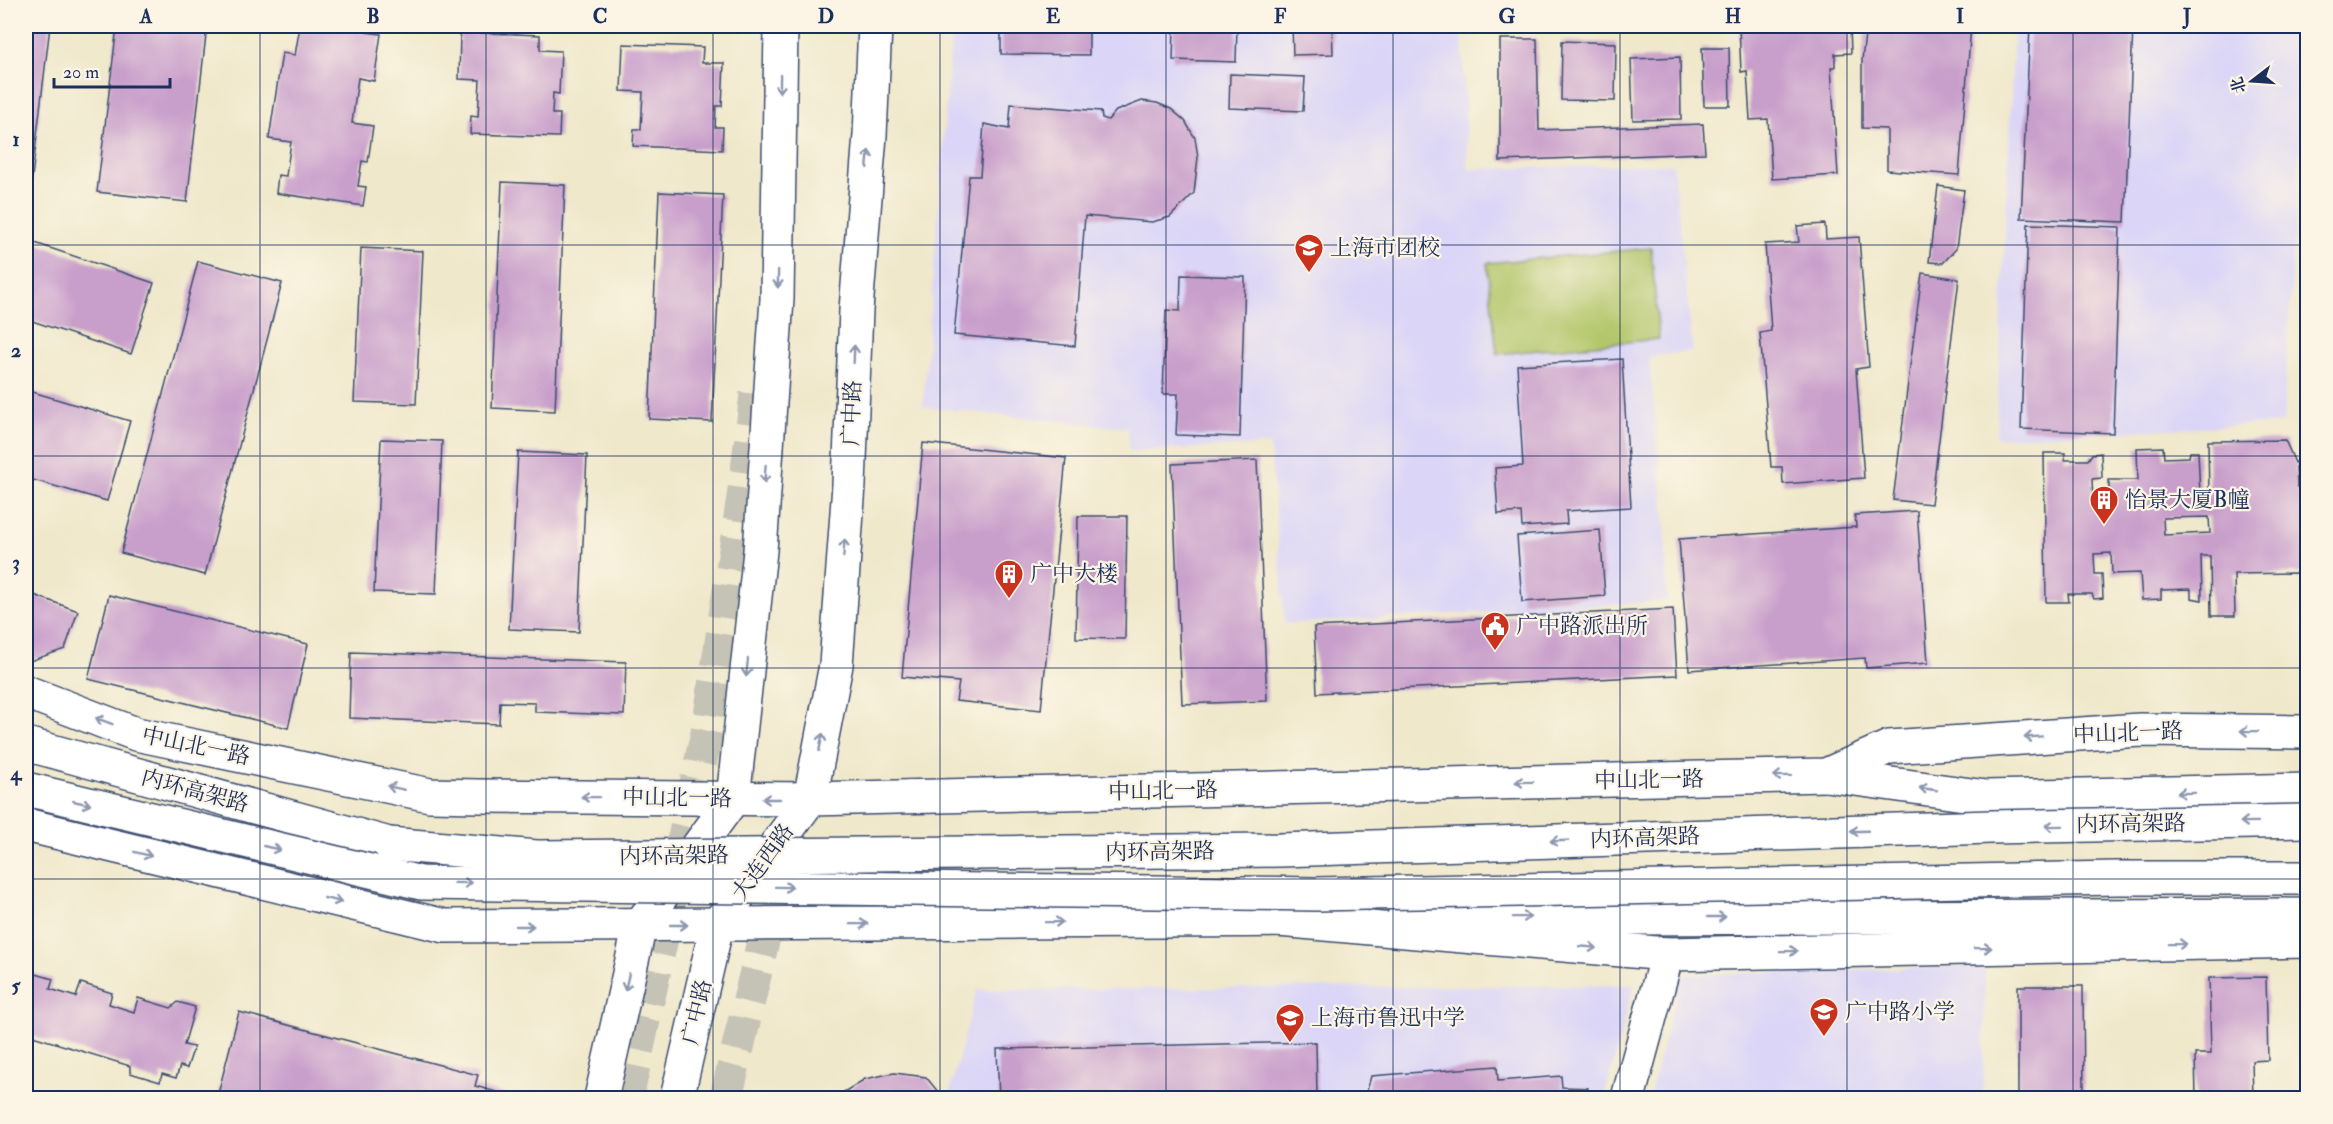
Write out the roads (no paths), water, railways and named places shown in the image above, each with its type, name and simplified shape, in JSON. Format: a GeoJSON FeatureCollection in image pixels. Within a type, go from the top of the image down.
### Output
{"type":"FeatureCollection","features":[{"type":"Feature","properties":{"kind":"main road"},"geometry":{"type":"LineString","coordinates":[[601,1098],[640,925],[733,799],[760,551],[777,299],[781,26]]}},
{"type":"Feature","properties":{"kind":"main road","name":"广中路"},"geometry":{"type":"LineString","coordinates":[[810,799],[836,665],[849,485],[856,310],[870,135],[874,26]]}},
{"type":"Feature","properties":{"kind":"main road","name":"中山北一路"},"geometry":{"type":"LineString","coordinates":[[26,692],[136,734],[430,795],[810,799],[1826,775],[1889,747],[2140,730],[2307,732]]}},
{"type":"Feature","properties":{"kind":"main road","name":"内环高架路"},"geometry":{"type":"LineString","coordinates":[[26,744],[389,844],[537,857],[1280,850],[1991,827],[2307,821]]}},
{"type":"Feature","properties":{"kind":"main road"},"geometry":{"type":"LineString","coordinates":[[1826,775],[1986,797],[2307,790]]}},
{"type":"Feature","properties":{"kind":"main road","name":"内环高架路"},"geometry":{"type":"LineString","coordinates":[[26,789],[421,883],[1316,894],[2117,878],[2307,878]]}},
{"type":"Feature","properties":{"kind":"main road","name":"大连西路"},"geometry":{"type":"LineString","coordinates":[[717,925],[810,799]]}},
{"type":"Feature","properties":{"kind":"main road"},"geometry":{"type":"LineString","coordinates":[[26,825],[445,926],[2307,915]]}},
{"type":"Feature","properties":{"kind":"main road"},"geometry":{"type":"LineString","coordinates":[[1279,920],[1667,954],[2307,941]]}},
{"type":"Feature","properties":{"kind":"main road","name":"广中路"},"geometry":{"type":"LineString","coordinates":[[677,1098],[717,925]]}},
{"type":"Feature","properties":{"kind":"main road"},"geometry":{"type":"LineString","coordinates":[[1628,1098],[1667,954]]}},
{"type":"Feature","properties":{"kind":"tunnel"},"geometry":{"type":"LineString","coordinates":[[627,1098],[708,728],[747,471],[756,394]]}},
{"type":"Feature","properties":{"kind":"tunnel"},"geometry":{"type":"LineString","coordinates":[[726,1098],[782,861]]}},
{"type":"Feature","properties":{"kind":"place","name":"上海市团校"},"geometry":{"type":"Point","coordinates":[1309,274]}},
{"type":"Feature","properties":{"kind":"place","name":"怡景大厦B幢"},"geometry":{"type":"Point","coordinates":[2104,526]}},
{"type":"Feature","properties":{"kind":"place","name":"广中大楼"},"geometry":{"type":"Point","coordinates":[1009,600]}},
{"type":"Feature","properties":{"kind":"place","name":"广中路派出所"},"geometry":{"type":"Point","coordinates":[1495,652]}},
{"type":"Feature","properties":{"kind":"place","name":"广中路小学"},"geometry":{"type":"Point","coordinates":[1824,1038]}},
{"type":"Feature","properties":{"kind":"place","name":"上海市鲁迅中学"},"geometry":{"type":"Point","coordinates":[1290,1044]}}]}
